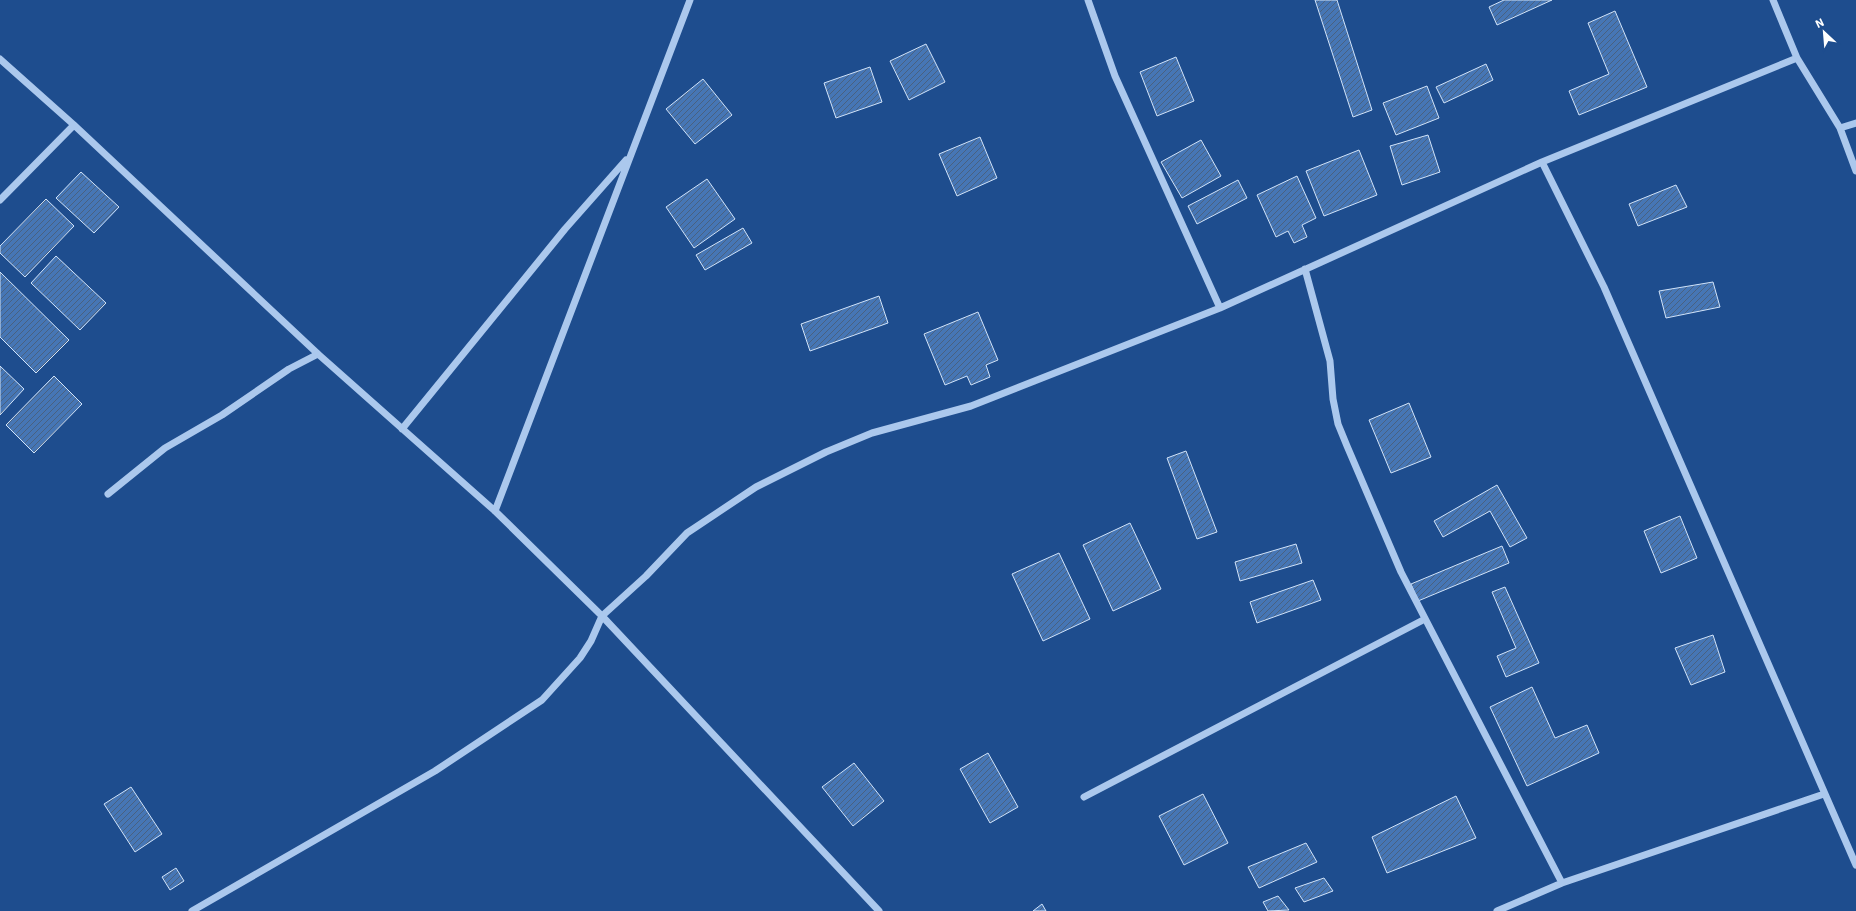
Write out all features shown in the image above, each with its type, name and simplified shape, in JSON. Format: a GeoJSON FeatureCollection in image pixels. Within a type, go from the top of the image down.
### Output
{"type":"FeatureCollection","features":[{"type":"Feature","properties":{"kind":"street"},"geometry":{"type":"LineString","coordinates":[[495,511],[690,0]]}},
{"type":"Feature","properties":{"kind":"street"},"geometry":{"type":"LineString","coordinates":[[1088,0],[1115,76],[1220,308]]}},
{"type":"Feature","properties":{"kind":"street"},"geometry":{"type":"LineString","coordinates":[[1773,0],[1796,58],[1840,128],[1856,171]]}},
{"type":"Feature","properties":{"kind":"street"},"geometry":{"type":"LineString","coordinates":[[192,911],[435,771],[542,700],[580,658],[591,641],[602,616],[646,576],[687,533],[763,483],[826,452],[872,433],[971,406],[1220,308],[1542,162],[1796,58]]}},
{"type":"Feature","properties":{"kind":"street"},"geometry":{"type":"LineString","coordinates":[[0,59],[74,125],[318,354],[495,511],[602,616],[879,911]]}},
{"type":"Feature","properties":{"kind":"street"},"geometry":{"type":"LineString","coordinates":[[1840,128],[1856,123]]}},
{"type":"Feature","properties":{"kind":"street"},"geometry":{"type":"LineString","coordinates":[[0,200],[74,125]]}},
{"type":"Feature","properties":{"kind":"street"},"geometry":{"type":"LineString","coordinates":[[402,429],[565,229],[629,157]]}},
{"type":"Feature","properties":{"kind":"street"},"geometry":{"type":"LineString","coordinates":[[1542,162],[1604,287],[1856,865]]}},
{"type":"Feature","properties":{"kind":"street"},"geometry":{"type":"LineString","coordinates":[[1305,269],[1330,361],[1332,399],[1338,424],[1401,572],[1562,883]]}},
{"type":"Feature","properties":{"kind":"street"},"geometry":{"type":"LineString","coordinates":[[108,494],[165,448],[222,415],[289,369],[318,354]]}},
{"type":"Feature","properties":{"kind":"street"},"geometry":{"type":"LineString","coordinates":[[1084,797],[1425,619]]}},
{"type":"Feature","properties":{"kind":"street"},"geometry":{"type":"LineString","coordinates":[[1497,911],[1562,883],[1824,794]]}},
{"type":"Feature","properties":{"kind":"building"},"geometry":{"type":"Polygon","coordinates":[[[1315,0],[1337,0],[1372,110],[1353,117],[1315,0]]]}},
{"type":"Feature","properties":{"kind":"building"},"geometry":{"type":"Polygon","coordinates":[[[1504,0],[1552,0],[1497,25],[1489,7],[1504,0]]]}},
{"type":"Feature","properties":{"kind":"building"},"geometry":{"type":"Polygon","coordinates":[[[1615,11],[1647,87],[1579,115],[1569,91],[1609,74],[1588,23],[1615,11]]]}},
{"type":"Feature","properties":{"kind":"building"},"geometry":{"type":"Polygon","coordinates":[[[926,44],[945,82],[909,100],[890,61],[926,44]]]}},
{"type":"Feature","properties":{"kind":"building"},"geometry":{"type":"Polygon","coordinates":[[[1176,57],[1194,101],[1157,116],[1140,72],[1176,57]]]}},
{"type":"Feature","properties":{"kind":"building"},"geometry":{"type":"Polygon","coordinates":[[[1486,64],[1493,80],[1444,103],[1436,87],[1486,64]]]}},
{"type":"Feature","properties":{"kind":"building"},"geometry":{"type":"Polygon","coordinates":[[[870,67],[882,102],[836,118],[824,83],[870,67]]]}},
{"type":"Feature","properties":{"kind":"building"},"geometry":{"type":"Polygon","coordinates":[[[703,79],[732,115],[695,144],[666,109],[703,79]]]}},
{"type":"Feature","properties":{"kind":"building"},"geometry":{"type":"Polygon","coordinates":[[[1427,86],[1439,118],[1396,135],[1383,103],[1427,86]]]}},
{"type":"Feature","properties":{"kind":"building"},"geometry":{"type":"Polygon","coordinates":[[[1428,135],[1440,172],[1402,185],[1390,146],[1428,135]]]}},
{"type":"Feature","properties":{"kind":"building"},"geometry":{"type":"Polygon","coordinates":[[[980,137],[997,178],[957,196],[939,154],[980,137]]]}},
{"type":"Feature","properties":{"kind":"building"},"geometry":{"type":"Polygon","coordinates":[[[1201,140],[1221,176],[1182,198],[1161,162],[1201,140]]]}},
{"type":"Feature","properties":{"kind":"building"},"geometry":{"type":"Polygon","coordinates":[[[1359,150],[1377,195],[1324,216],[1306,171],[1359,150]]]}},
{"type":"Feature","properties":{"kind":"building"},"geometry":{"type":"Polygon","coordinates":[[[81,172],[119,207],[94,233],[56,198],[81,172]]]}},
{"type":"Feature","properties":{"kind":"building"},"geometry":{"type":"Polygon","coordinates":[[[1297,176],[1316,218],[1302,225],[1307,237],[1294,243],[1288,231],[1276,237],[1257,195],[1297,176]]]}},
{"type":"Feature","properties":{"kind":"building"},"geometry":{"type":"Polygon","coordinates":[[[707,179],[735,219],[694,248],[666,207],[707,179]]]}},
{"type":"Feature","properties":{"kind":"building"},"geometry":{"type":"Polygon","coordinates":[[[1238,180],[1247,198],[1197,224],[1188,206],[1238,180]]]}},
{"type":"Feature","properties":{"kind":"building"},"geometry":{"type":"Polygon","coordinates":[[[1676,185],[1687,207],[1638,226],[1629,204],[1676,185]]]}},
{"type":"Feature","properties":{"kind":"building"},"geometry":{"type":"Polygon","coordinates":[[[46,199],[74,226],[25,277],[0,253],[0,246],[46,199]]]}},
{"type":"Feature","properties":{"kind":"building"},"geometry":{"type":"Polygon","coordinates":[[[743,228],[752,243],[705,270],[696,255],[743,228]]]}},
{"type":"Feature","properties":{"kind":"building"},"geometry":{"type":"Polygon","coordinates":[[[56,256],[106,303],[80,330],[31,283],[56,256]]]}},
{"type":"Feature","properties":{"kind":"building"},"geometry":{"type":"Polygon","coordinates":[[[0,272],[69,340],[36,373],[0,337],[0,272]]]}},
{"type":"Feature","properties":{"kind":"building"},"geometry":{"type":"Polygon","coordinates":[[[1713,282],[1720,307],[1666,318],[1659,291],[1713,282]]]}},
{"type":"Feature","properties":{"kind":"building"},"geometry":{"type":"Polygon","coordinates":[[[879,296],[888,323],[810,351],[801,324],[879,296]]]}},
{"type":"Feature","properties":{"kind":"building"},"geometry":{"type":"Polygon","coordinates":[[[978,312],[998,360],[986,365],[990,377],[971,385],[967,376],[945,385],[924,334],[978,312]]]}},
{"type":"Feature","properties":{"kind":"building"},"geometry":{"type":"Polygon","coordinates":[[[0,366],[24,389],[0,415],[0,366]]]}},
{"type":"Feature","properties":{"kind":"building"},"geometry":{"type":"Polygon","coordinates":[[[54,376],[82,404],[34,453],[6,425],[54,376]]]}},
{"type":"Feature","properties":{"kind":"building"},"geometry":{"type":"Polygon","coordinates":[[[1409,403],[1431,457],[1391,473],[1369,420],[1409,403]]]}},
{"type":"Feature","properties":{"kind":"building"},"geometry":{"type":"Polygon","coordinates":[[[1186,451],[1217,532],[1197,539],[1167,458],[1186,451]]]}},
{"type":"Feature","properties":{"kind":"building"},"geometry":{"type":"Polygon","coordinates":[[[1497,485],[1527,538],[1510,547],[1490,511],[1443,537],[1434,521],[1497,485]]]}},
{"type":"Feature","properties":{"kind":"building"},"geometry":{"type":"Polygon","coordinates":[[[1680,516],[1697,558],[1661,573],[1644,531],[1680,516]]]}},
{"type":"Feature","properties":{"kind":"building"},"geometry":{"type":"Polygon","coordinates":[[[1130,523],[1161,589],[1113,611],[1083,545],[1130,523]]]}},
{"type":"Feature","properties":{"kind":"building"},"geometry":{"type":"Polygon","coordinates":[[[1296,544],[1302,563],[1240,581],[1235,562],[1296,544]]]}},
{"type":"Feature","properties":{"kind":"building"},"geometry":{"type":"Polygon","coordinates":[[[1502,546],[1509,563],[1418,601],[1411,584],[1502,546]]]}},
{"type":"Feature","properties":{"kind":"building"},"geometry":{"type":"Polygon","coordinates":[[[1059,553],[1090,619],[1043,641],[1012,574],[1059,553]]]}},
{"type":"Feature","properties":{"kind":"building"},"geometry":{"type":"Polygon","coordinates":[[[1313,580],[1321,600],[1257,623],[1250,602],[1313,580]]]}},
{"type":"Feature","properties":{"kind":"building"},"geometry":{"type":"Polygon","coordinates":[[[1505,587],[1539,663],[1506,677],[1497,656],[1516,648],[1492,592],[1505,587]]]}},
{"type":"Feature","properties":{"kind":"building"},"geometry":{"type":"Polygon","coordinates":[[[1713,635],[1725,672],[1691,685],[1675,648],[1713,635]]]}},
{"type":"Feature","properties":{"kind":"building"},"geometry":{"type":"Polygon","coordinates":[[[1532,687],[1555,738],[1587,725],[1599,753],[1527,786],[1490,707],[1532,687]]]}},
{"type":"Feature","properties":{"kind":"building"},"geometry":{"type":"Polygon","coordinates":[[[988,753],[1018,807],[990,823],[960,769],[988,753]]]}},
{"type":"Feature","properties":{"kind":"building"},"geometry":{"type":"Polygon","coordinates":[[[854,763],[884,801],[853,826],[822,787],[854,763]]]}},
{"type":"Feature","properties":{"kind":"building"},"geometry":{"type":"Polygon","coordinates":[[[131,787],[162,834],[135,852],[104,804],[131,787]]]}},
{"type":"Feature","properties":{"kind":"building"},"geometry":{"type":"Polygon","coordinates":[[[1203,794],[1228,843],[1184,865],[1159,816],[1203,794]]]}},
{"type":"Feature","properties":{"kind":"building"},"geometry":{"type":"Polygon","coordinates":[[[1456,796],[1476,838],[1387,873],[1372,837],[1456,796]]]}},
{"type":"Feature","properties":{"kind":"building"},"geometry":{"type":"Polygon","coordinates":[[[1306,843],[1317,862],[1259,888],[1248,867],[1306,843]]]}},
{"type":"Feature","properties":{"kind":"building"},"geometry":{"type":"Polygon","coordinates":[[[176,868],[184,881],[170,890],[162,877],[176,868]]]}},
{"type":"Feature","properties":{"kind":"building"},"geometry":{"type":"Polygon","coordinates":[[[1324,878],[1333,891],[1304,902],[1295,888],[1324,878]]]}},
{"type":"Feature","properties":{"kind":"building"},"geometry":{"type":"Polygon","coordinates":[[[1278,896],[1289,910],[1268,911],[1263,902],[1278,896]]]}},
{"type":"Feature","properties":{"kind":"building"},"geometry":{"type":"Polygon","coordinates":[[[1042,904],[1046,911],[1033,911],[1042,904]]]}}]}
